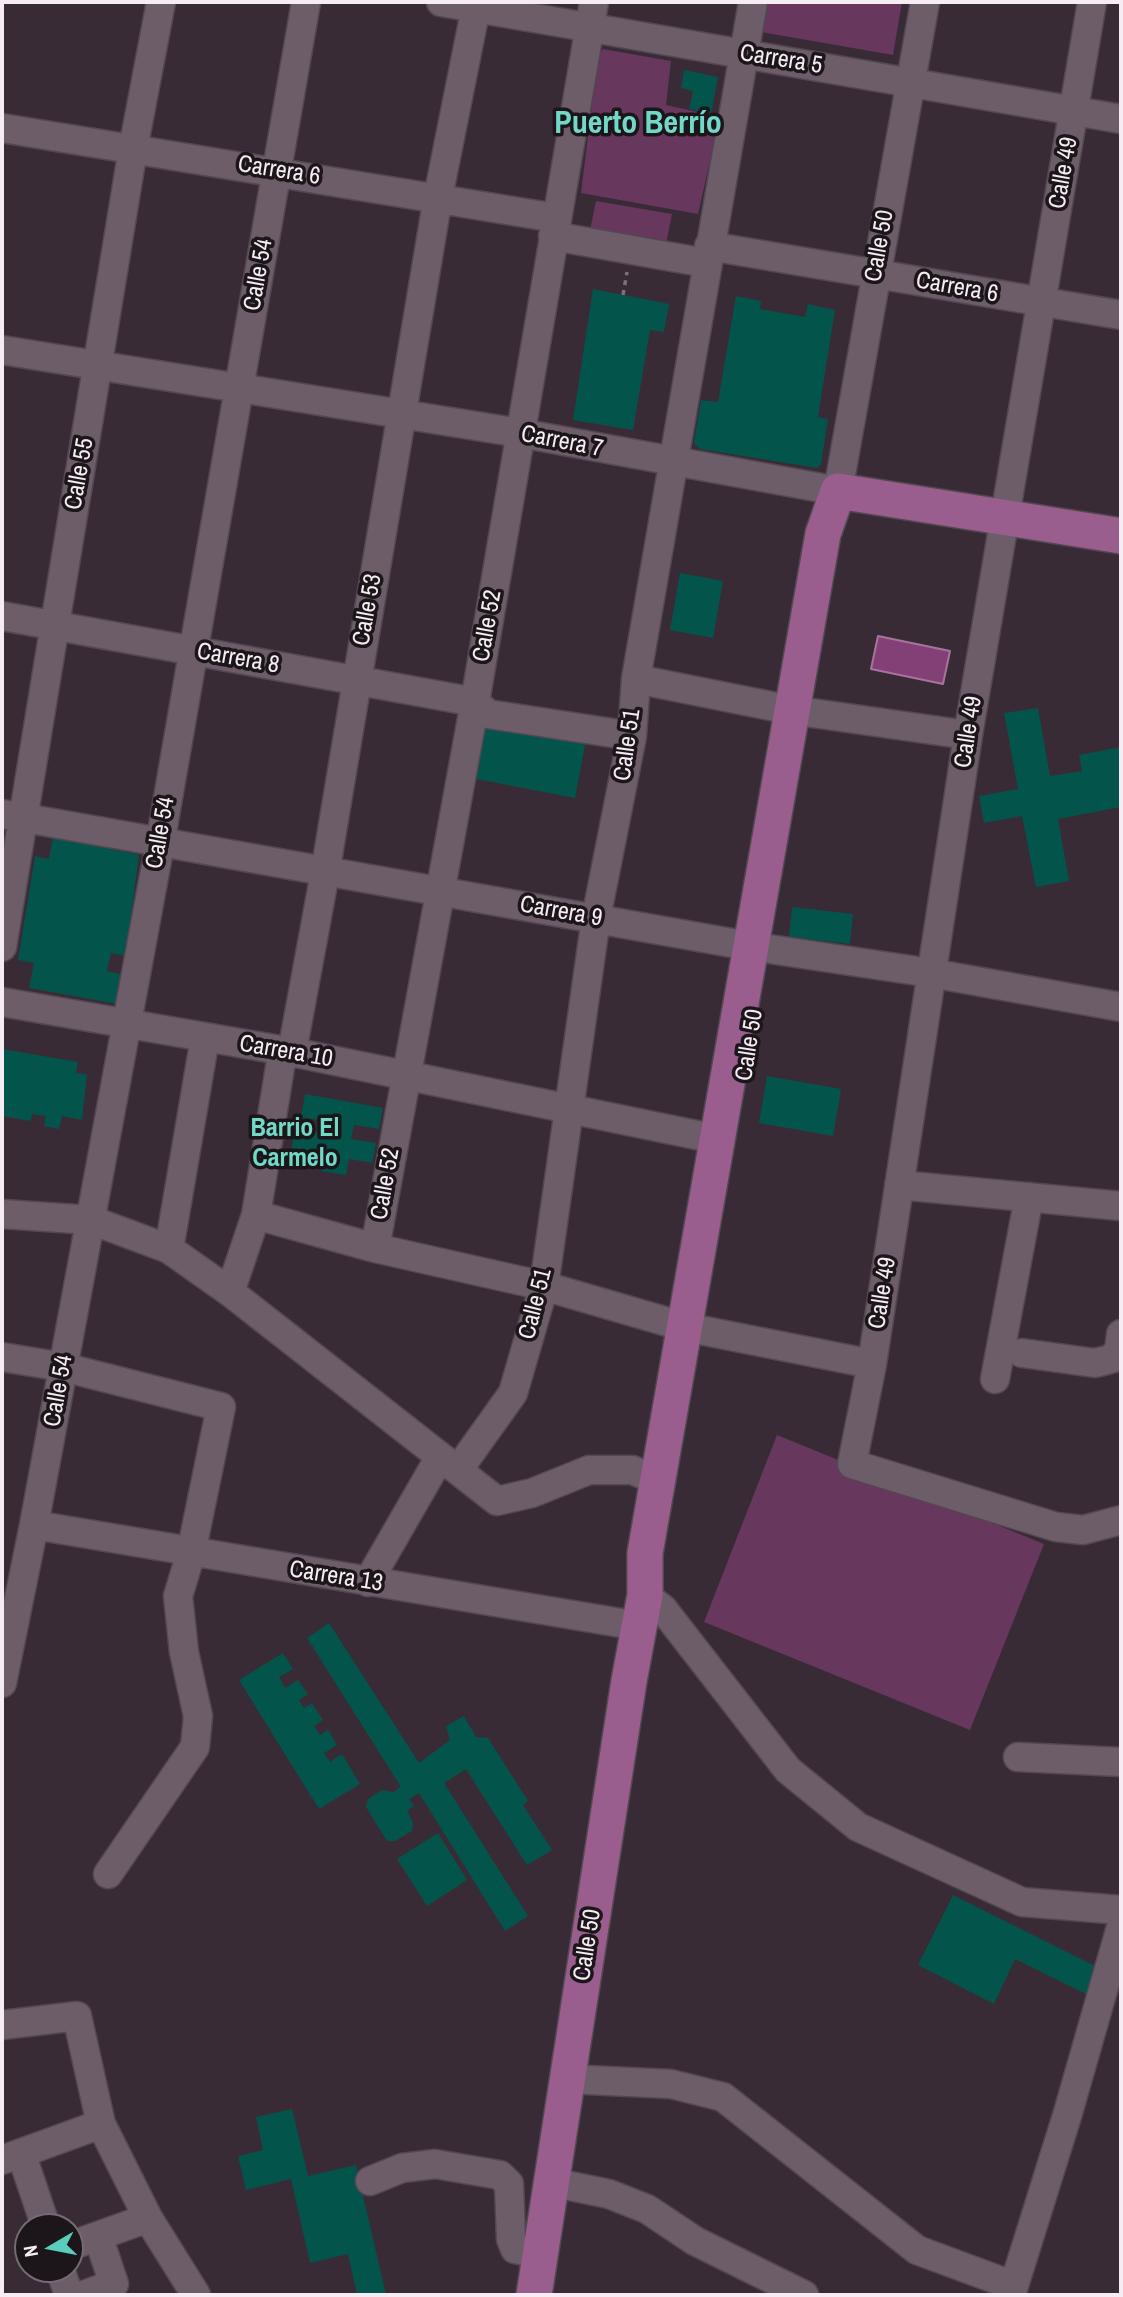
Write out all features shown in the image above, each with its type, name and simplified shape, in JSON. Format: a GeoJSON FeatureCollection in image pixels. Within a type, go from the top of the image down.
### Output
{"type":"FeatureCollection","features":[{"type":"Feature","properties":{"kind":"main road","name":"Carrera 7"},"geometry":{"type":"LineString","coordinates":[[838,491],[1121,536]]}},
{"type":"Feature","properties":{"kind":"main road","name":"Calle 50"},"geometry":{"type":"LineString","coordinates":[[642,1611],[662,1556],[694,1329],[799,712],[822,534],[838,491]]}},
{"type":"Feature","properties":{"kind":"main road","name":"Calle 50"},"geometry":{"type":"LineString","coordinates":[[534,2295],[642,1611],[645,1553],[657,1480],[694,1329],[716,1139],[757,947]]}},
{"type":"Feature","properties":{"kind":"street","name":"Calle 55"},"geometry":{"type":"LineString","coordinates":[[2,947],[13,816],[54,626],[133,149],[161,2]]}},
{"type":"Feature","properties":{"kind":"street","name":"Calle 54"},"geometry":{"type":"LineString","coordinates":[[3,1673],[13,1571],[34,1525],[91,1220],[160,844],[306,2]]}},
{"type":"Feature","properties":{"kind":"street","name":"Carrera 5"},"geometry":{"type":"LineString","coordinates":[[441,2],[591,14],[744,54],[1121,120]]}},
{"type":"Feature","properties":{"kind":"street","name":"Calle 51"},"geometry":{"type":"LineString","coordinates":[[368,1582],[449,1464],[513,1393],[544,1286],[596,918],[632,736],[636,679],[753,2]]}},
{"type":"Feature","properties":{"kind":"street","name":"Calle 50"},"geometry":{"type":"LineString","coordinates":[[838,491],[925,2]]}},
{"type":"Feature","properties":{"kind":"street","name":"Calle 49"},"geometry":{"type":"LineString","coordinates":[[1092,2],[968,735],[872,1364],[852,1464],[1056,1527],[1083,1530],[1121,1520]]}},
{"type":"Feature","properties":{"kind":"street","name":"Calle 53"},"geometry":{"type":"LineString","coordinates":[[230,1292],[256,1215],[281,1061],[292,1052],[325,873],[355,680],[403,414],[438,197],[477,5]]}},
{"type":"Feature","properties":{"kind":"street","name":"Calle 52"},"geometry":{"type":"LineString","coordinates":[[375,1248],[475,702],[591,14]]}},
{"type":"Feature","properties":{"kind":"street","name":"Carrera 6"},"geometry":{"type":"LineString","coordinates":[[2,128],[438,197],[555,227],[708,254],[875,274],[1121,315]]}},
{"type":"Feature","properties":{"kind":"street","name":"Carrera 7"},"geometry":{"type":"LineString","coordinates":[[2,350],[520,433],[675,464],[838,491]]}},
{"type":"Feature","properties":{"kind":"street","name":"Carrera 8"},"geometry":{"type":"LineString","coordinates":[[2,616],[475,702],[488,714],[632,736]]}},
{"type":"Feature","properties":{"kind":"street"},"geometry":{"type":"LineString","coordinates":[[636,679],[799,712],[968,735]]}},
{"type":"Feature","properties":{"kind":"street","name":"Carrera 9"},"geometry":{"type":"LineString","coordinates":[[13,816],[325,873],[1121,1007]]}},
{"type":"Feature","properties":{"kind":"street","name":"Carrera 10"},"geometry":{"type":"LineString","coordinates":[[2,1002],[292,1052],[569,1107]]}},
{"type":"Feature","properties":{"kind":"street"},"geometry":{"type":"LineString","coordinates":[[169,1249],[205,1038]]}},
{"type":"Feature","properties":{"kind":"street"},"geometry":{"type":"LineString","coordinates":[[569,1107],[716,1139]]}},
{"type":"Feature","properties":{"kind":"street"},"geometry":{"type":"LineString","coordinates":[[900,1185],[1121,1206]]}},
{"type":"Feature","properties":{"kind":"street"},"geometry":{"type":"LineString","coordinates":[[995,1379],[1029,1197]]}},
{"type":"Feature","properties":{"kind":"street"},"geometry":{"type":"LineString","coordinates":[[2,1214],[91,1220],[169,1249],[230,1292],[497,1501],[532,1493],[589,1471],[632,1470],[657,1480]]}},
{"type":"Feature","properties":{"kind":"street"},"geometry":{"type":"LineString","coordinates":[[256,1215],[375,1248],[544,1286],[694,1329],[872,1364]]}},
{"type":"Feature","properties":{"kind":"street"},"geometry":{"type":"LineString","coordinates":[[1022,1353],[1095,1363],[1111,1359],[1119,1351],[1121,1334]]}},
{"type":"Feature","properties":{"kind":"street"},"geometry":{"type":"LineString","coordinates":[[2,1357],[63,1367],[221,1407],[191,1553],[178,1595],[184,1652],[198,1716],[195,1747],[108,1874]]}},
{"type":"Feature","properties":{"kind":"street","name":"Carrera 13"},"geometry":{"type":"LineString","coordinates":[[34,1525],[368,1582],[642,1611]]}},
{"type":"Feature","properties":{"kind":"street"},"geometry":{"type":"LineString","coordinates":[[642,1611],[663,1609],[788,1770],[858,1827],[1022,1902],[1121,1910]]}},
{"type":"Feature","properties":{"kind":"street"},"geometry":{"type":"LineString","coordinates":[[1018,1757],[1121,1762]]}},
{"type":"Feature","properties":{"kind":"street"},"geometry":{"type":"LineString","coordinates":[[567,2079],[671,2084],[723,2097],[917,2250],[1012,2290],[1067,2116],[1121,1927]]}},
{"type":"Feature","properties":{"kind":"street"},"geometry":{"type":"LineString","coordinates":[[2,2025],[77,2016],[102,2124],[148,2218],[196,2295]]}},
{"type":"Feature","properties":{"kind":"street"},"geometry":{"type":"LineString","coordinates":[[39,2213],[11,2156],[102,2124]]}},
{"type":"Feature","properties":{"kind":"street"},"geometry":{"type":"LineString","coordinates":[[370,2181],[402,2168],[435,2164],[500,2175],[509,2183],[512,2199],[511,2239],[515,2249],[540,2254]]}},
{"type":"Feature","properties":{"kind":"street"},"geometry":{"type":"LineString","coordinates":[[551,2182],[609,2194],[647,2209],[695,2241],[804,2295]]}},
{"type":"Feature","properties":{"kind":"street"},"geometry":{"type":"LineString","coordinates":[[84,2241],[148,2218]]}},
{"type":"Feature","properties":{"kind":"street"},"geometry":{"type":"LineString","coordinates":[[84,2295],[114,2284],[98,2236]]}},
{"type":"Feature","properties":{"kind":"path"},"geometry":{"type":"LineString","coordinates":[[624,295],[628,270]]}},
{"type":"Feature","properties":{"kind":"shaded area"},"geometry":{"type":"Polygon","coordinates":[[[766,2],[902,2],[893,55],[761,32],[766,2]]]}},
{"type":"Feature","properties":{"kind":"shaded area"},"geometry":{"type":"Polygon","coordinates":[[[603,49],[671,61],[666,105],[720,117],[698,214],[581,193],[598,55],[603,49]]]}},
{"type":"Feature","properties":{"kind":"shaded area"},"geometry":{"type":"Polygon","coordinates":[[[596,201],[672,214],[664,254],[588,240],[596,201]]]}},
{"type":"Feature","properties":{"kind":"shaded area"},"geometry":{"type":"Polygon","coordinates":[[[878,636],[950,651],[943,684],[871,669],[878,636]]]}},
{"type":"Feature","properties":{"kind":"shaded area"},"geometry":{"type":"Polygon","coordinates":[[[777,1435],[1044,1544],[970,1730],[704,1622],[777,1435]]]}},
{"type":"Feature","properties":{"kind":"building"},"geometry":{"type":"Polygon","coordinates":[[[684,70],[718,77],[711,114],[689,109],[693,91],[681,88],[684,70]]]}},
{"type":"Feature","properties":{"kind":"building"},"geometry":{"type":"Polygon","coordinates":[[[593,289],[669,304],[664,332],[650,330],[633,430],[573,420],[593,289]]]}},
{"type":"Feature","properties":{"kind":"building"},"geometry":{"type":"Polygon","coordinates":[[[736,296],[761,301],[760,309],[805,317],[808,304],[835,310],[818,417],[828,419],[821,464],[817,468],[700,449],[694,443],[701,400],[718,402],[736,296]]]}},
{"type":"Feature","properties":{"kind":"building"},"geometry":{"type":"Polygon","coordinates":[[[680,573],[723,581],[713,638],[670,630],[680,573]]]}},
{"type":"Feature","properties":{"kind":"building"},"geometry":{"type":"Polygon","coordinates":[[[1038,708],[1050,776],[1082,771],[1079,755],[1121,747],[1121,807],[1058,819],[1069,881],[1036,887],[1022,816],[984,823],[979,796],[1018,789],[1004,713],[1038,708]]]}},
{"type":"Feature","properties":{"kind":"building"},"geometry":{"type":"Polygon","coordinates":[[[485,723],[586,740],[575,798],[476,779],[485,723]]]}},
{"type":"Feature","properties":{"kind":"building"},"geometry":{"type":"Polygon","coordinates":[[[53,837],[139,855],[126,956],[111,953],[107,971],[123,975],[118,1004],[29,988],[34,963],[18,960],[35,856],[49,859],[53,837]]]}},
{"type":"Feature","properties":{"kind":"building"},"geometry":{"type":"Polygon","coordinates":[[[792,907],[853,914],[850,944],[789,937],[792,907]]]}},
{"type":"Feature","properties":{"kind":"building"},"geometry":{"type":"Polygon","coordinates":[[[2,1049],[78,1062],[76,1073],[87,1074],[82,1120],[62,1116],[59,1129],[44,1126],[46,1116],[32,1114],[31,1121],[2,1116],[2,1049]]]}},
{"type":"Feature","properties":{"kind":"building"},"geometry":{"type":"Polygon","coordinates":[[[767,1076],[841,1089],[833,1136],[759,1123],[767,1076]]]}},
{"type":"Feature","properties":{"kind":"building"},"geometry":{"type":"Polygon","coordinates":[[[305,1094],[383,1108],[379,1129],[354,1125],[351,1139],[376,1143],[372,1163],[349,1159],[346,1175],[321,1171],[324,1156],[301,1152],[300,1159],[290,1158],[295,1128],[328,1134],[330,1122],[301,1117],[305,1094]]]}},
{"type":"Feature","properties":{"kind":"building"},"geometry":{"type":"Polygon","coordinates":[[[329,1623],[419,1763],[450,1740],[446,1726],[464,1716],[476,1737],[488,1738],[528,1801],[523,1805],[552,1850],[527,1865],[466,1769],[444,1783],[528,1916],[505,1931],[419,1793],[409,1799],[414,1806],[407,1811],[413,1822],[412,1831],[395,1841],[387,1841],[366,1807],[368,1799],[382,1790],[393,1792],[401,1787],[307,1638],[329,1623]]]}},
{"type":"Feature","properties":{"kind":"building"},"geometry":{"type":"Polygon","coordinates":[[[283,1653],[293,1669],[279,1677],[285,1688],[298,1680],[308,1694],[299,1700],[304,1708],[312,1703],[323,1720],[314,1726],[320,1735],[328,1730],[337,1745],[324,1753],[330,1762],[342,1754],[360,1784],[319,1809],[239,1680],[283,1653]]]}},
{"type":"Feature","properties":{"kind":"building"},"geometry":{"type":"Polygon","coordinates":[[[438,1833],[467,1880],[427,1906],[397,1859],[438,1833]]]}},
{"type":"Feature","properties":{"kind":"building"},"geometry":{"type":"Polygon","coordinates":[[[953,1895],[1101,1969],[1096,1999],[1015,1959],[994,2004],[918,1965],[953,1895]]]}},
{"type":"Feature","properties":{"kind":"building"},"geometry":{"type":"Polygon","coordinates":[[[292,2109],[308,2176],[356,2165],[386,2295],[357,2295],[348,2254],[310,2263],[291,2179],[246,2190],[238,2156],[263,2150],[256,2117],[292,2109]]]}},
{"type":"Feature","properties":{"kind":"district","name":"Puerto Berrío"},"geometry":{"type":"Point","coordinates":[638,124]}},
{"type":"Feature","properties":{"kind":"district","name":"Barrio El Carmelo"},"geometry":{"type":"Point","coordinates":[295,1144]}}]}
